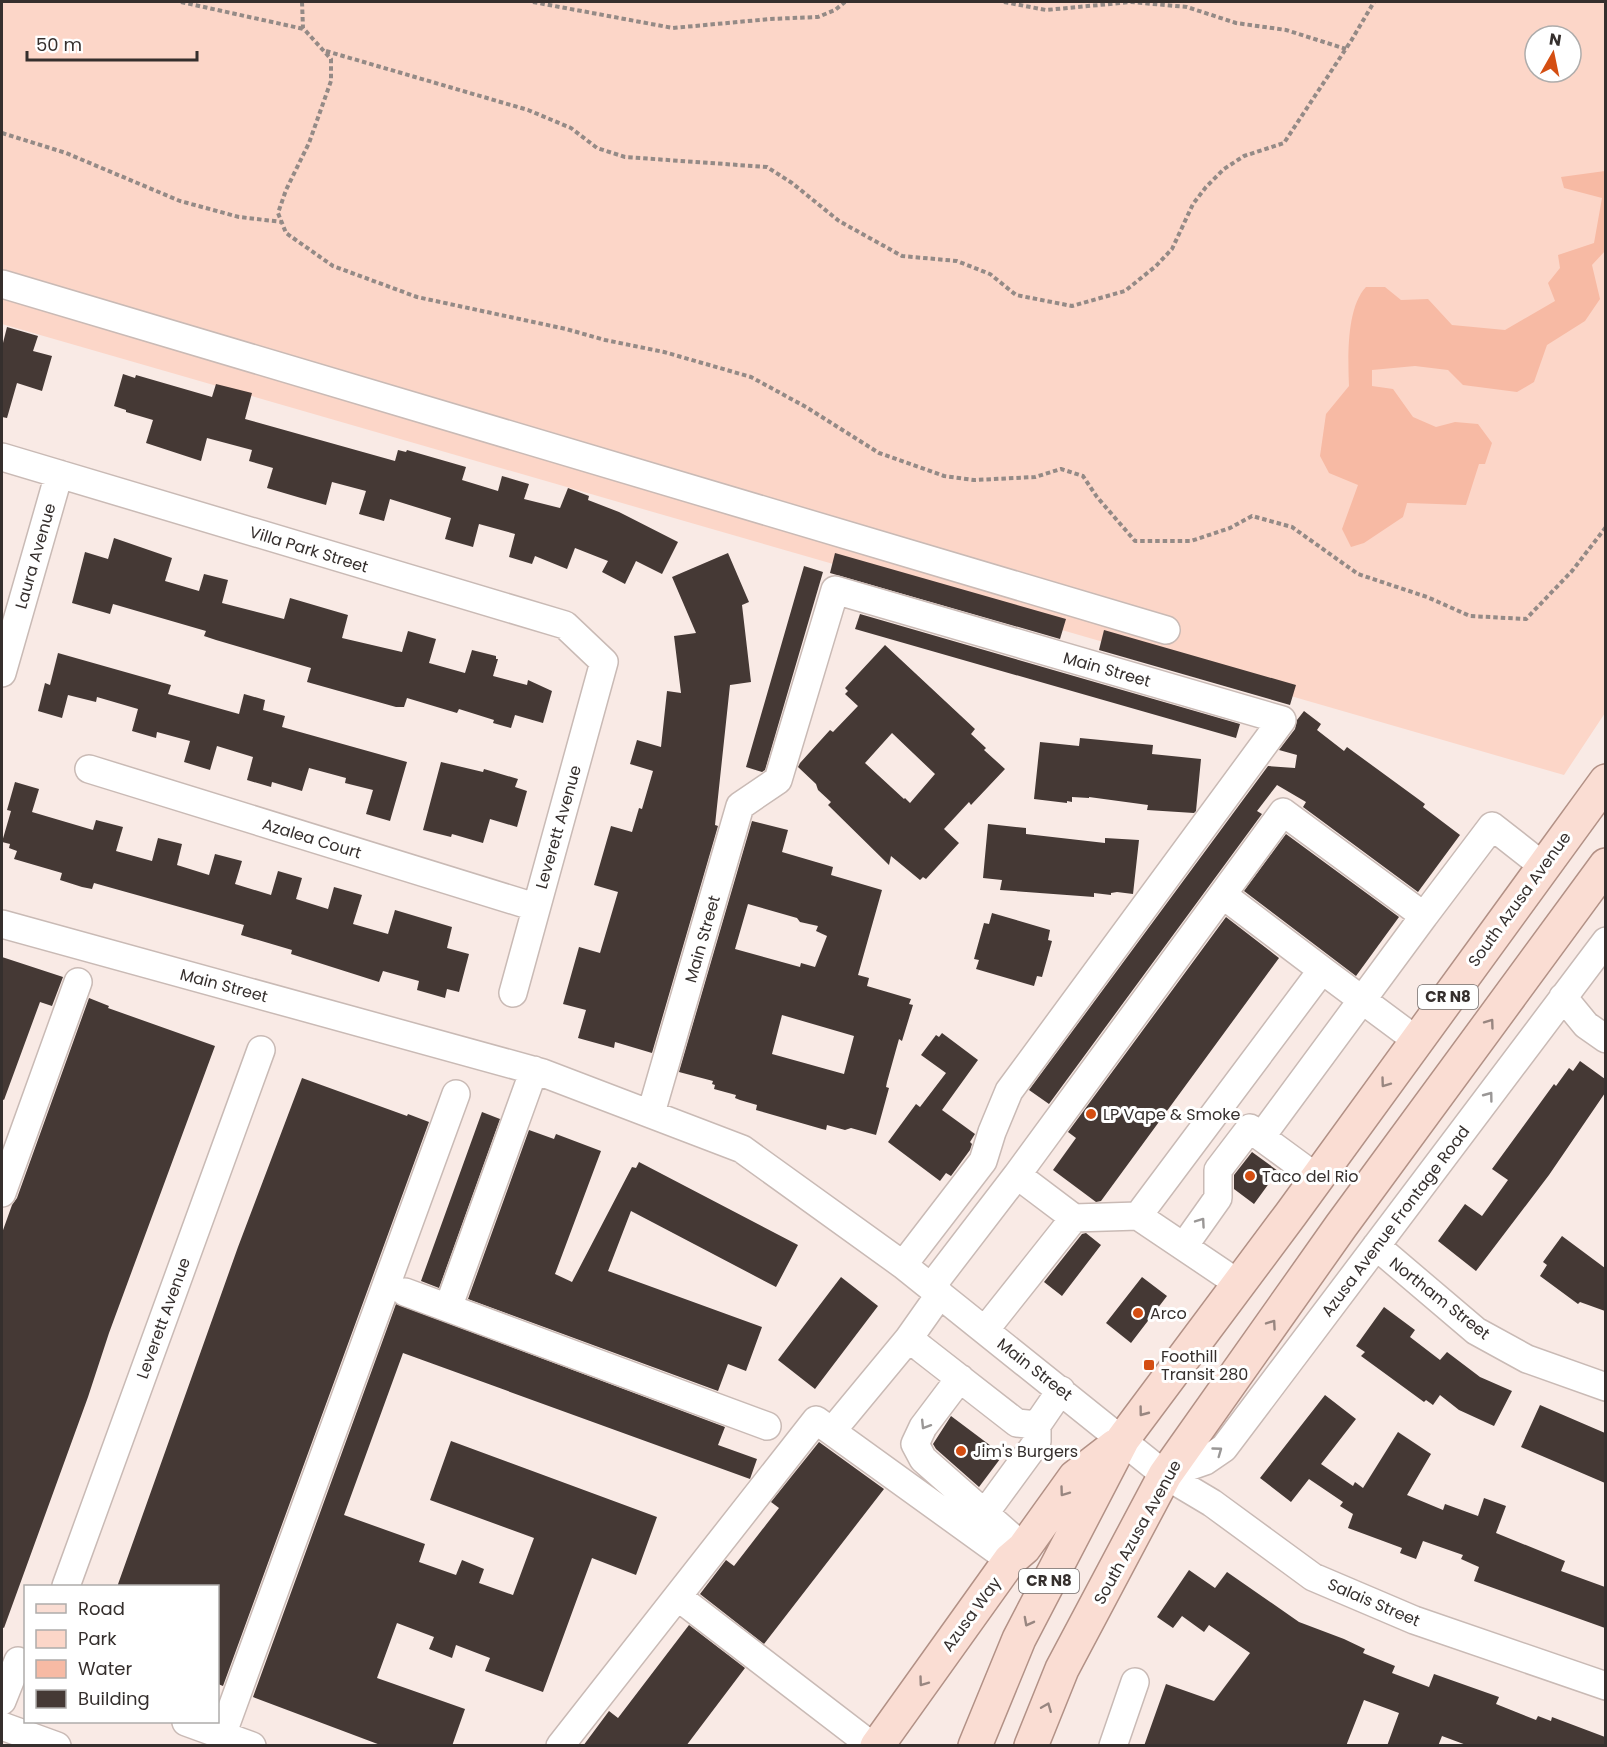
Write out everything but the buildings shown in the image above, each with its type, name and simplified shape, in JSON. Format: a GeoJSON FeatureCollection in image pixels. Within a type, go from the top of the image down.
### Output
{"type":"FeatureCollection","features":[{"type":"Feature","properties":{"kind":"main road","name":"South Azusa Avenue"},"geometry":{"type":"LineString","coordinates":[[975,1746],[1019,1639],[1123,1439],[1317,1178],[1605,781]]}},
{"type":"Feature","properties":{"kind":"main road","name":"South Azusa Avenue"},"geometry":{"type":"LineString","coordinates":[[1031,1746],[1062,1669],[1165,1475],[1341,1226],[1605,865]]}},
{"type":"Feature","properties":{"kind":"main road"},"geometry":{"type":"LineString","coordinates":[[1416,1041],[1455,1070]]}},
{"type":"Feature","properties":{"kind":"main road","name":"Azusa Way"},"geometry":{"type":"LineString","coordinates":[[877,1746],[1075,1477],[1123,1439]]}},
{"type":"Feature","properties":{"kind":"street"},"geometry":{"type":"LineString","coordinates":[[2,284],[1166,630]]}},
{"type":"Feature","properties":{"kind":"street","name":"Villa Park Street"},"geometry":{"type":"LineString","coordinates":[[2,457],[565,625],[604,662]]}},
{"type":"Feature","properties":{"kind":"street","name":"Laura Avenue"},"geometry":{"type":"LineString","coordinates":[[2,673],[59,474]]}},
{"type":"Feature","properties":{"kind":"street","name":"Main Street"},"geometry":{"type":"LineString","coordinates":[[651,1113],[740,806],[778,780],[835,590],[1282,720],[1009,1091],[983,1161],[903,1265]]}},
{"type":"Feature","properties":{"kind":"street","name":"Leverett Avenue"},"geometry":{"type":"LineString","coordinates":[[513,993],[604,662]]}},
{"type":"Feature","properties":{"kind":"street","name":"Azalea Court"},"geometry":{"type":"LineString","coordinates":[[89,769],[536,907]]}},
{"type":"Feature","properties":{"kind":"street"},"geometry":{"type":"LineString","coordinates":[[832,1431],[915,1344],[936,1290],[1017,1175],[1283,812],[1424,916]]}},
{"type":"Feature","properties":{"kind":"street"},"geometry":{"type":"LineString","coordinates":[[1184,1246],[1218,1198],[1218,1170],[1256,1133],[1362,1000],[1492,826],[1543,866]]}},
{"type":"Feature","properties":{"kind":"street"},"geometry":{"type":"LineString","coordinates":[[1223,895],[1416,1041]]}},
{"type":"Feature","properties":{"kind":"street","name":"Main Street"},"geometry":{"type":"LineString","coordinates":[[2,924],[534,1070],[742,1149],[936,1290],[1165,1475]]}},
{"type":"Feature","properties":{"kind":"street","name":"Azusa Avenue Frontage Road"},"geometry":{"type":"LineString","coordinates":[[1165,1475],[1205,1461],[1224,1449],[1605,941]]}},
{"type":"Feature","properties":{"kind":"street"},"geometry":{"type":"LineString","coordinates":[[1138,1216],[1322,970]]}},
{"type":"Feature","properties":{"kind":"street"},"geometry":{"type":"LineString","coordinates":[[2,1193],[78,982]]}},
{"type":"Feature","properties":{"kind":"street"},"geometry":{"type":"LineString","coordinates":[[1563,997],[1586,1025],[1605,1039]]}},
{"type":"Feature","properties":{"kind":"street","name":"Leverett Avenue"},"geometry":{"type":"LineString","coordinates":[[67,1585],[261,1050]]}},
{"type":"Feature","properties":{"kind":"street"},"geometry":{"type":"LineString","coordinates":[[448,1308],[534,1070]]}},
{"type":"Feature","properties":{"kind":"street"},"geometry":{"type":"LineString","coordinates":[[222,1734],[456,1094]]}},
{"type":"Feature","properties":{"kind":"street"},"geometry":{"type":"LineString","coordinates":[[1220,1105],[1317,1178]]}},
{"type":"Feature","properties":{"kind":"street"},"geometry":{"type":"LineString","coordinates":[[1017,1175],[1074,1218],[1138,1216],[1239,1284]]}},
{"type":"Feature","properties":{"kind":"street"},"geometry":{"type":"LineString","coordinates":[[985,1330],[1074,1218]]}},
{"type":"Feature","properties":{"kind":"street","name":"Northam Street"},"geometry":{"type":"LineString","coordinates":[[1376,1246],[1476,1331],[1527,1359],[1605,1387]]}},
{"type":"Feature","properties":{"kind":"street"},"geometry":{"type":"LineString","coordinates":[[405,1292],[767,1426]]}},
{"type":"Feature","properties":{"kind":"street"},"geometry":{"type":"LineString","coordinates":[[915,1344],[1017,1423],[1037,1425]]}},
{"type":"Feature","properties":{"kind":"street"},"geometry":{"type":"LineString","coordinates":[[960,1378],[923,1427],[915,1444],[923,1459],[985,1513],[1017,1554]]}},
{"type":"Feature","properties":{"kind":"street"},"geometry":{"type":"LineString","coordinates":[[985,1513],[1037,1442],[1037,1425],[1061,1390]]}},
{"type":"Feature","properties":{"kind":"street"},"geometry":{"type":"LineString","coordinates":[[560,1746],[816,1420],[1017,1554]]}},
{"type":"Feature","properties":{"kind":"street","name":"Salais Street"},"geometry":{"type":"LineString","coordinates":[[1165,1475],[1193,1490],[1313,1577],[1414,1620],[1605,1686]]}},
{"type":"Feature","properties":{"kind":"street"},"geometry":{"type":"LineString","coordinates":[[678,1597],[872,1746]]}},
{"type":"Feature","properties":{"kind":"street"},"geometry":{"type":"LineString","coordinates":[[2,1701],[15,1660]]}},
{"type":"Feature","properties":{"kind":"street"},"geometry":{"type":"LineString","coordinates":[[1113,1746],[1135,1682]]}},
{"type":"Feature","properties":{"kind":"street"},"geometry":{"type":"LineString","coordinates":[[189,1723],[252,1746]]}},
{"type":"Feature","properties":{"kind":"street"},"geometry":{"type":"LineString","coordinates":[[2,1726],[57,1746]]}},
{"type":"Feature","properties":{"kind":"path"},"geometry":{"type":"LineString","coordinates":[[181,2],[303,28],[332,59],[331,81],[309,143],[286,190],[278,213],[286,233],[333,266],[417,297],[664,352],[751,377],[806,407],[879,453],[944,476],[974,480],[1035,477],[1061,469],[1083,476],[1135,541],[1191,541],[1230,528],[1252,516],[1292,527],[1358,574],[1427,597],[1470,616],[1526,618],[1572,571],[1605,527]]}},
{"type":"Feature","properties":{"kind":"path"},"geometry":{"type":"LineString","coordinates":[[302,2],[303,28]]}},
{"type":"Feature","properties":{"kind":"path"},"geometry":{"type":"LineString","coordinates":[[533,2],[673,28],[818,17],[835,10],[844,2]]}},
{"type":"Feature","properties":{"kind":"path"},"geometry":{"type":"LineString","coordinates":[[1004,2],[1046,10],[1131,2],[1187,7],[1236,23],[1286,30],[1346,49]]}},
{"type":"Feature","properties":{"kind":"path"},"geometry":{"type":"LineString","coordinates":[[324,51],[528,110],[571,128],[597,148],[624,157],[767,167],[792,183],[839,221],[902,256],[957,261],[990,274],[1016,295],[1072,306],[1125,291],[1156,266],[1172,249],[1193,204],[1224,169],[1244,156],[1284,143],[1374,2]]}},
{"type":"Feature","properties":{"kind":"path"},"geometry":{"type":"LineString","coordinates":[[2,133],[66,153],[180,201],[239,217],[282,222]]}},
{"type":"Feature","properties":{"kind":"green space"},"geometry":{"type":"Polygon","coordinates":[[[2,2],[1605,2],[1605,713],[1564,775],[2,324],[2,2]]]}},
{"type":"Feature","properties":{"kind":"water"},"geometry":{"type":"Polygon","coordinates":[[[1605,171],[1605,251],[1592,265],[1600,299],[1585,321],[1547,345],[1534,382],[1517,392],[1463,385],[1448,370],[1415,366],[1372,370],[1372,386],[1393,389],[1413,417],[1436,427],[1455,422],[1478,424],[1492,443],[1485,464],[1479,464],[1466,505],[1407,503],[1403,517],[1364,543],[1351,547],[1342,529],[1358,485],[1329,473],[1320,456],[1326,414],[1349,386],[1350,334],[1359,296],[1366,287],[1385,287],[1401,300],[1428,299],[1452,325],[1505,330],[1555,301],[1548,283],[1560,268],[1558,255],[1594,243],[1602,198],[1564,188],[1561,177],[1605,171]]]}},
{"type":"Feature","properties":{"kind":"place","name":"LP Vape & Smoke"},"geometry":{"type":"Point","coordinates":[1091,1114]}},
{"type":"Feature","properties":{"kind":"place","name":"Taco del Rio"},"geometry":{"type":"Point","coordinates":[1250,1176]}},
{"type":"Feature","properties":{"kind":"place","name":"Arco"},"geometry":{"type":"Point","coordinates":[1138,1313]}},
{"type":"Feature","properties":{"kind":"place","name":"Foothill Transit 280"},"geometry":{"type":"Point","coordinates":[1149,1365]}},
{"type":"Feature","properties":{"kind":"place","name":"Jim's Burgers"},"geometry":{"type":"Point","coordinates":[961,1451]}}]}
